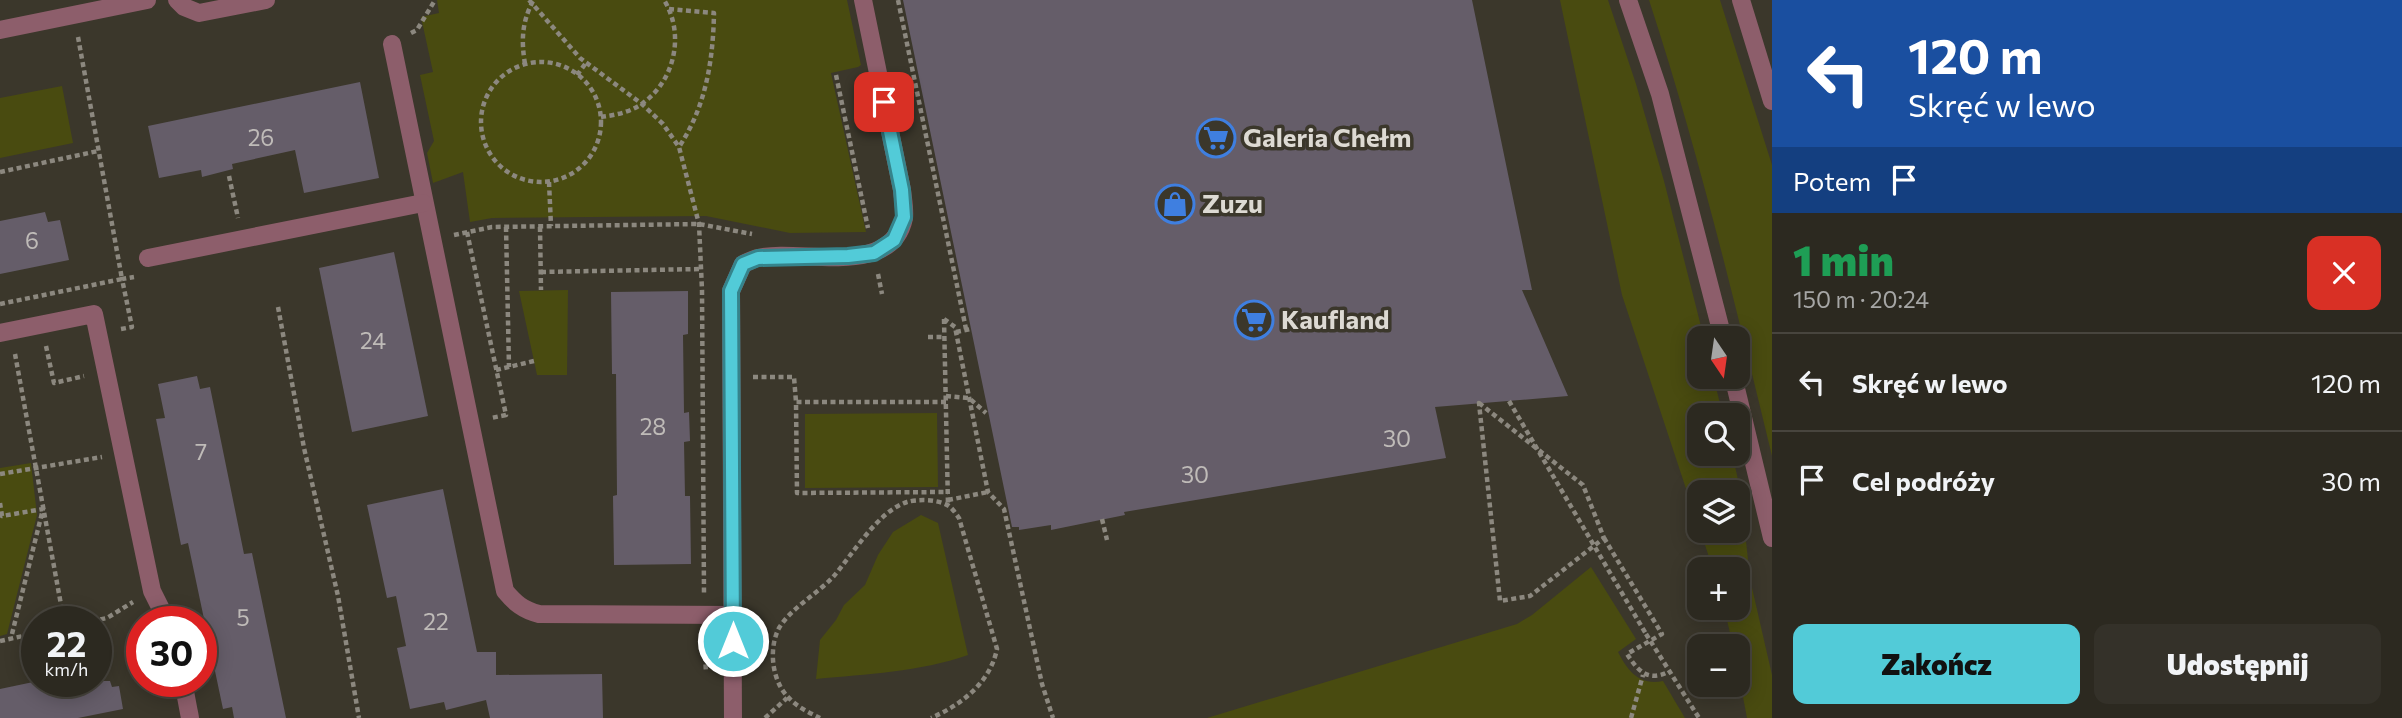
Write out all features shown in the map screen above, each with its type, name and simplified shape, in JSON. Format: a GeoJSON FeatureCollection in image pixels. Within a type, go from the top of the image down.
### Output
{"type":"FeatureCollection","features":[{"type":"Feature","properties":{"kind":"street"},"geometry":{"type":"LineString","coordinates":[[0,30],[147,0]]}},
{"type":"Feature","properties":{"kind":"street"},"geometry":{"type":"LineString","coordinates":[[177,0],[184,7],[199,13],[266,0]]}},
{"type":"Feature","properties":{"kind":"street"},"geometry":{"type":"LineString","coordinates":[[733,718],[731,291],[743,264],[758,258],[874,253],[894,240],[904,217],[902,190],[863,0]]}},
{"type":"Feature","properties":{"kind":"street"},"geometry":{"type":"LineString","coordinates":[[1628,0],[1660,94],[1720,326]]}},
{"type":"Feature","properties":{"kind":"street"},"geometry":{"type":"LineString","coordinates":[[1741,0],[1772,101]]}},
{"type":"Feature","properties":{"kind":"street"},"geometry":{"type":"LineString","coordinates":[[392,44],[505,591],[514,603],[539,614],[733,615]]}},
{"type":"Feature","properties":{"kind":"street"},"geometry":{"type":"LineString","coordinates":[[148,258],[424,203]]}},
{"type":"Feature","properties":{"kind":"street"},"geometry":{"type":"LineString","coordinates":[[5,332],[94,314],[152,591],[160,606]]}},
{"type":"Feature","properties":{"kind":"street"},"geometry":{"type":"LineString","coordinates":[[1736,389],[1772,538]]}},
{"type":"Feature","properties":{"kind":"street"},"geometry":{"type":"LineString","coordinates":[[186,697],[190,718]]}},
{"type":"Feature","properties":{"kind":"path"},"geometry":{"type":"LineString","coordinates":[[392,44],[417,30],[435,0]]}},
{"type":"Feature","properties":{"kind":"path"},"geometry":{"type":"LineString","coordinates":[[601,117],[623,114],[642,104],[661,85],[673,61],[676,35],[664,0]]}},
{"type":"Feature","properties":{"kind":"path"},"geometry":{"type":"LineString","coordinates":[[898,0],[968,329],[956,331]]}},
{"type":"Feature","properties":{"kind":"path"},"geometry":{"type":"LineString","coordinates":[[531,1],[586,64],[642,104],[663,124],[679,147],[699,224],[704,615]]}},
{"type":"Feature","properties":{"kind":"path"},"geometry":{"type":"LineString","coordinates":[[525,64],[521,43],[531,1]]}},
{"type":"Feature","properties":{"kind":"path"},"geometry":{"type":"LineString","coordinates":[[669,9],[715,13],[713,49],[703,97],[690,131],[679,147]]}},
{"type":"Feature","properties":{"kind":"path"},"geometry":{"type":"LineString","coordinates":[[74,15],[132,327]]}},
{"type":"Feature","properties":{"kind":"path"},"geometry":{"type":"LineString","coordinates":[[525,64],[555,64],[578,75],[592,89],[598,102],[601,133],[588,160],[577,171],[564,178],[549,182],[528,181],[509,174],[489,154],[483,141],[481,113],[491,87],[500,77],[525,64]]}},
{"type":"Feature","properties":{"kind":"path"},"geometry":{"type":"LineString","coordinates":[[578,75],[586,64]]}},
{"type":"Feature","properties":{"kind":"path"},"geometry":{"type":"LineString","coordinates":[[836,75],[868,225]]}},
{"type":"Feature","properties":{"kind":"path"},"geometry":{"type":"LineString","coordinates":[[0,172],[99,151]]}},
{"type":"Feature","properties":{"kind":"path"},"geometry":{"type":"LineString","coordinates":[[229,176],[242,239]]}},
{"type":"Feature","properties":{"kind":"path"},"geometry":{"type":"LineString","coordinates":[[549,182],[551,226]]}},
{"type":"Feature","properties":{"kind":"path"},"geometry":{"type":"LineString","coordinates":[[470,423],[506,415],[469,232],[506,227],[699,224],[761,235]]}},
{"type":"Feature","properties":{"kind":"path"},"geometry":{"type":"LineString","coordinates":[[506,227],[509,367]]}},
{"type":"Feature","properties":{"kind":"path"},"geometry":{"type":"LineString","coordinates":[[540,227],[541,290]]}},
{"type":"Feature","properties":{"kind":"path"},"geometry":{"type":"LineString","coordinates":[[0,304],[151,273],[148,258]]}},
{"type":"Feature","properties":{"kind":"path"},"geometry":{"type":"LineString","coordinates":[[541,272],[701,269]]}},
{"type":"Feature","properties":{"kind":"path"},"geometry":{"type":"LineString","coordinates":[[278,306],[304,447],[338,596],[359,718]]}},
{"type":"Feature","properties":{"kind":"path"},"geometry":{"type":"LineString","coordinates":[[931,718],[952,708],[971,694],[983,681],[994,662],[997,649],[964,528],[948,503],[944,318],[955,327],[988,492],[1004,509],[1042,684],[1053,718]]}},
{"type":"Feature","properties":{"kind":"path"},"geometry":{"type":"LineString","coordinates":[[41,325],[54,383],[106,371]]}},
{"type":"Feature","properties":{"kind":"path"},"geometry":{"type":"LineString","coordinates":[[5,332],[36,468],[61,606]]}},
{"type":"Feature","properties":{"kind":"path"},"geometry":{"type":"LineString","coordinates":[[928,337],[945,337]]}},
{"type":"Feature","properties":{"kind":"path"},"geometry":{"type":"LineString","coordinates":[[496,370],[534,361]]}},
{"type":"Feature","properties":{"kind":"path"},"geometry":{"type":"LineString","coordinates":[[732,377],[794,377],[797,493],[948,492]]}},
{"type":"Feature","properties":{"kind":"path"},"geometry":{"type":"LineString","coordinates":[[796,402],[969,398],[986,413]]}},
{"type":"Feature","properties":{"kind":"path"},"geometry":{"type":"LineString","coordinates":[[1510,401],[1668,671],[1699,718]]}},
{"type":"Feature","properties":{"kind":"path"},"geometry":{"type":"LineString","coordinates":[[1604,538],[1530,596],[1500,601],[1479,403],[1583,485],[1604,538],[1662,634],[1627,654],[1643,675]]}},
{"type":"Feature","properties":{"kind":"path"},"geometry":{"type":"LineString","coordinates":[[0,474],[123,453]]}},
{"type":"Feature","properties":{"kind":"path"},"geometry":{"type":"LineString","coordinates":[[820,718],[788,697],[779,683],[772,658],[779,629],[831,578],[874,526],[892,510],[919,499],[948,503],[988,492]]}},
{"type":"Feature","properties":{"kind":"path"},"geometry":{"type":"LineString","coordinates":[[0,503],[2,516],[43,509]]}},
{"type":"Feature","properties":{"kind":"path"},"geometry":{"type":"LineString","coordinates":[[11,638],[43,509]]}},
{"type":"Feature","properties":{"kind":"path"},"geometry":{"type":"LineString","coordinates":[[1102,519],[1107,540]]}},
{"type":"Feature","properties":{"kind":"path"},"geometry":{"type":"LineString","coordinates":[[112,615],[152,591]]}},
{"type":"Feature","properties":{"kind":"path"},"geometry":{"type":"LineString","coordinates":[[0,640],[21,636]]}},
{"type":"Feature","properties":{"kind":"path"},"geometry":{"type":"LineString","coordinates":[[1643,675],[1661,675],[1668,671]]}},
{"type":"Feature","properties":{"kind":"path"},"geometry":{"type":"LineString","coordinates":[[1631,718],[1643,675]]}},
{"type":"Feature","properties":{"kind":"path"},"geometry":{"type":"LineString","coordinates":[[765,718],[788,697]]}},
{"type":"Feature","properties":{"kind":"shaded area"},"geometry":{"type":"Polygon","coordinates":[[[437,0],[847,0],[861,65],[831,73],[866,232],[790,233],[706,216],[492,218],[470,222],[463,172],[433,183],[427,153],[434,141],[420,75],[433,72],[421,17],[439,13],[437,0]]]}},
{"type":"Feature","properties":{"kind":"shaded area"},"geometry":{"type":"Polygon","coordinates":[[[1560,0],[1608,0],[1664,181],[1701,326],[1687,326],[1687,389],[1716,389],[1720,403],[1687,403],[1687,466],[1735,466],[1738,480],[1687,480],[1687,492],[1622,295],[1560,0]]]}},
{"type":"Feature","properties":{"kind":"shaded area"},"geometry":{"type":"Polygon","coordinates":[[[1649,0],[1720,0],[1772,165],[1772,456],[1750,366],[1750,326],[1740,326],[1667,56],[1649,0]]]}},
{"type":"Feature","properties":{"kind":"shaded area"},"geometry":{"type":"Polygon","coordinates":[[[62,86],[73,143],[0,158],[0,98],[62,86]]]}},
{"type":"Feature","properties":{"kind":"shaded area"},"geometry":{"type":"Polygon","coordinates":[[[568,290],[567,375],[537,375],[519,291],[568,290]]]}},
{"type":"Feature","properties":{"kind":"shaded area"},"geometry":{"type":"Polygon","coordinates":[[[937,413],[938,487],[805,488],[805,414],[937,413]]]}},
{"type":"Feature","properties":{"kind":"shaded area"},"geometry":{"type":"Polygon","coordinates":[[[31,463],[37,515],[7,634],[0,636],[0,468],[31,463]]]}},
{"type":"Feature","properties":{"kind":"shaded area"},"geometry":{"type":"Polygon","coordinates":[[[921,515],[938,523],[968,655],[912,669],[816,679],[820,640],[844,605],[865,585],[878,555],[893,532],[921,515]]]}},
{"type":"Feature","properties":{"kind":"shaded area"},"geometry":{"type":"Polygon","coordinates":[[[1704,543],[1746,543],[1748,557],[1709,557],[1704,543]]]}},
{"type":"Feature","properties":{"kind":"shaded area"},"geometry":{"type":"Polygon","coordinates":[[[1591,567],[1636,639],[1618,652],[1622,659],[1635,676],[1647,681],[1663,681],[1685,718],[1207,718],[1517,624],[1591,567]]]}},
{"type":"Feature","properties":{"kind":"shaded area"},"geometry":{"type":"Polygon","coordinates":[[[1750,579],[1772,675],[1772,718],[1747,718],[1743,697],[1750,697],[1750,634],[1730,634],[1727,620],[1750,620],[1750,579]]]}},
{"type":"Feature","properties":{"kind":"building","name":"Galeria Chełm"},"geometry":{"type":"Polygon","coordinates":[[[903,0],[1472,0],[1532,290],[1522,290],[1568,396],[1435,407],[1446,458],[1124,512],[1125,515],[1051,530],[1051,525],[1019,530],[1019,527],[1012,527],[903,0]]]}},
{"type":"Feature","properties":{"kind":"building"},"geometry":{"type":"Polygon","coordinates":[[[360,82],[379,178],[304,193],[295,150],[232,164],[233,169],[202,177],[201,170],[159,178],[148,126],[360,82]]]}},
{"type":"Feature","properties":{"kind":"building"},"geometry":{"type":"Polygon","coordinates":[[[45,212],[48,222],[60,220],[69,260],[0,274],[0,221],[45,212]]]}},
{"type":"Feature","properties":{"kind":"building"},"geometry":{"type":"Polygon","coordinates":[[[394,252],[428,416],[352,432],[319,268],[394,252]]]}},
{"type":"Feature","properties":{"kind":"building"},"geometry":{"type":"Polygon","coordinates":[[[688,291],[688,334],[683,335],[684,413],[689,412],[690,441],[684,442],[685,496],[690,496],[691,564],[614,565],[613,496],[617,495],[616,374],[612,374],[611,292],[688,291]]]}},
{"type":"Feature","properties":{"kind":"building"},"geometry":{"type":"Polygon","coordinates":[[[197,376],[200,389],[210,387],[244,554],[252,553],[286,718],[234,718],[232,707],[223,709],[217,681],[217,606],[201,606],[188,543],[181,545],[156,419],[165,418],[158,384],[197,376]]]}},
{"type":"Feature","properties":{"kind":"building"},"geometry":{"type":"Polygon","coordinates":[[[443,489],[477,652],[496,652],[496,675],[602,674],[603,718],[490,718],[486,700],[446,710],[444,702],[410,709],[397,648],[406,646],[396,596],[387,598],[367,505],[443,489]]]}},
{"type":"Feature","properties":{"kind":"building"},"geometry":{"type":"Polygon","coordinates":[[[21,685],[21,697],[112,697],[112,687],[119,686],[123,709],[78,718],[0,718],[0,689],[21,685]]]}},
{"type":"Feature","properties":{"kind":"place","name":"Galeria Chełm"},"geometry":{"type":"Point","coordinates":[1216,138]}},
{"type":"Feature","properties":{"kind":"place","name":"Zuzu"},"geometry":{"type":"Point","coordinates":[1175,204]}},
{"type":"Feature","properties":{"kind":"place","name":"Kaufland"},"geometry":{"type":"Point","coordinates":[1254,320]}},
{"type":"Feature","properties":{"kind":"route"},"geometry":{"type":"LineString","coordinates":[[733,641],[731,291],[743,264],[758,258],[874,253],[894,240],[904,217],[902,190],[884,102]]}}]}
